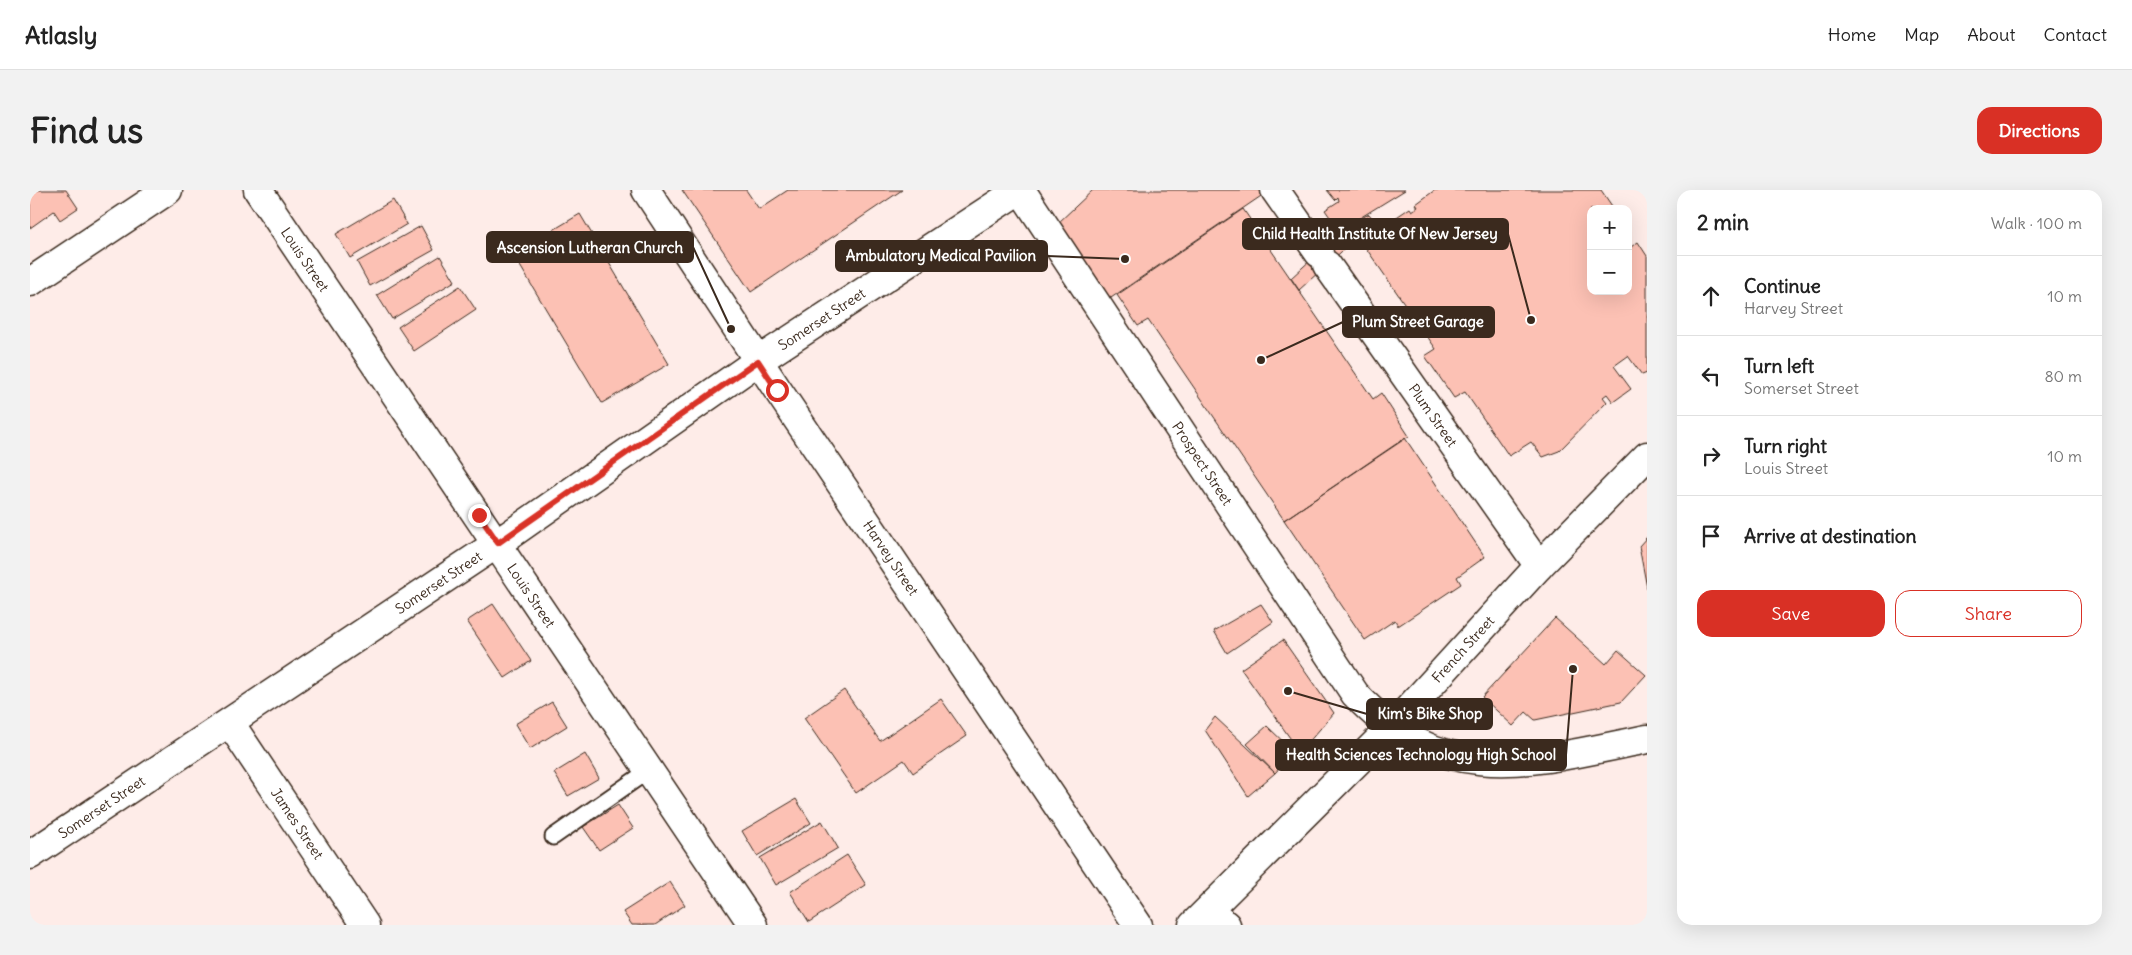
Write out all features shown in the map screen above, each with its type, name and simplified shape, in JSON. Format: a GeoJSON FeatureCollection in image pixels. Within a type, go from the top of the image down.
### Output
{"type":"FeatureCollection","features":[{"type":"Feature","properties":{"kind":"street"},"geometry":{"type":"LineString","coordinates":[[30,282],[168,190]]}},
{"type":"Feature","properties":{"kind":"street","name":"Louis Street"},"geometry":{"type":"LineString","coordinates":[[258,190],[754,925]]}},
{"type":"Feature","properties":{"kind":"street","name":"Harvey Street"},"geometry":{"type":"LineString","coordinates":[[646,190],[758,361],[1138,925]]}},
{"type":"Feature","properties":{"kind":"street","name":"Somerset Street"},"geometry":{"type":"LineString","coordinates":[[30,855],[498,543],[758,361],[1020,190]]}},
{"type":"Feature","properties":{"kind":"street","name":"Prospect Street"},"geometry":{"type":"LineString","coordinates":[[1020,190],[1354,694],[1372,713],[1413,742],[1441,753],[1497,762],[1549,759],[1647,739]]}},
{"type":"Feature","properties":{"kind":"street","name":"Plum Street"},"geometry":{"type":"LineString","coordinates":[[1275,190],[1539,566]]}},
{"type":"Feature","properties":{"kind":"street","name":"French Street"},"geometry":{"type":"LineString","coordinates":[[1209,920],[1392,727],[1539,566],[1647,456]]}},
{"type":"Feature","properties":{"kind":"street","name":"James Street"},"geometry":{"type":"LineString","coordinates":[[230,723],[364,925]]}},
{"type":"Feature","properties":{"kind":"lane"},"geometry":{"type":"LineString","coordinates":[[553,837],[649,770]]}},
{"type":"Feature","properties":{"kind":"building"},"geometry":{"type":"Polygon","coordinates":[[[30,190],[66,190],[78,208],[60,220],[54,211],[30,228],[30,190]]]}},
{"type":"Feature","properties":{"kind":"building"},"geometry":{"type":"Polygon","coordinates":[[[682,190],[746,190],[759,209],[788,190],[902,190],[751,292],[682,190]]]}},
{"type":"Feature","properties":{"kind":"building"},"geometry":{"type":"Polygon","coordinates":[[[1093,190],[1270,190],[1108,300],[1058,223],[1093,190]]]}},
{"type":"Feature","properties":{"kind":"building"},"geometry":{"type":"Polygon","coordinates":[[[1327,190],[1405,190],[1350,224],[1341,233],[1325,210],[1339,201],[1338,197],[1335,200],[1327,190]]]}},
{"type":"Feature","properties":{"kind":"building"},"geometry":{"type":"Polygon","coordinates":[[[1435,190],[1601,190],[1611,205],[1587,205],[1587,295],[1632,295],[1632,246],[1638,242],[1647,256],[1647,373],[1642,375],[1628,356],[1614,366],[1631,389],[1613,402],[1607,394],[1603,397],[1607,402],[1559,451],[1543,457],[1531,442],[1509,456],[1465,392],[1454,398],[1425,356],[1436,349],[1361,241],[1410,208],[1412,211],[1418,207],[1416,204],[1435,190]]]}},
{"type":"Feature","properties":{"kind":"building"},"geometry":{"type":"Polygon","coordinates":[[[393,200],[407,224],[350,258],[336,234],[393,200]]]}},
{"type":"Feature","properties":{"kind":"building"},"geometry":{"type":"Polygon","coordinates":[[[1243,209],[1373,399],[1381,393],[1409,436],[1284,520],[1148,320],[1138,326],[1117,295],[1243,209]]]}},
{"type":"Feature","properties":{"kind":"building"},"geometry":{"type":"Polygon","coordinates":[[[580,214],[669,364],[602,403],[513,254],[580,214]]]}},
{"type":"Feature","properties":{"kind":"building"},"geometry":{"type":"Polygon","coordinates":[[[1369,214],[1374,220],[1371,228],[1362,233],[1299,290],[1291,278],[1350,224],[1369,214]]]}},
{"type":"Feature","properties":{"kind":"building"},"geometry":{"type":"Polygon","coordinates":[[[421,226],[434,250],[370,286],[357,262],[421,226]]]}},
{"type":"Feature","properties":{"kind":"building"},"geometry":{"type":"Polygon","coordinates":[[[440,256],[455,281],[392,319],[377,295],[440,256]]]}},
{"type":"Feature","properties":{"kind":"building"},"geometry":{"type":"Polygon","coordinates":[[[460,286],[476,310],[414,351],[398,327],[460,286]]]}},
{"type":"Feature","properties":{"kind":"building"},"geometry":{"type":"Polygon","coordinates":[[[1405,438],[1485,557],[1457,577],[1461,584],[1398,626],[1395,620],[1365,640],[1284,520],[1405,438]]]}},
{"type":"Feature","properties":{"kind":"building"},"geometry":{"type":"Polygon","coordinates":[[[1647,537],[1647,588],[1639,546],[1647,537]]]}},
{"type":"Feature","properties":{"kind":"building"},"geometry":{"type":"Polygon","coordinates":[[[493,604],[531,661],[505,678],[467,621],[493,604]]]}},
{"type":"Feature","properties":{"kind":"building"},"geometry":{"type":"Polygon","coordinates":[[[1261,604],[1273,622],[1227,653],[1214,631],[1261,604]]]}},
{"type":"Feature","properties":{"kind":"building"},"geometry":{"type":"Polygon","coordinates":[[[1555,618],[1606,664],[1618,650],[1646,675],[1621,702],[1535,720],[1526,712],[1513,726],[1482,697],[1555,618]]]}},
{"type":"Feature","properties":{"kind":"building"},"geometry":{"type":"Polygon","coordinates":[[[1283,640],[1334,713],[1300,752],[1241,669],[1283,640]]]}},
{"type":"Feature","properties":{"kind":"building"},"geometry":{"type":"Polygon","coordinates":[[[844,690],[880,741],[941,699],[967,736],[913,773],[904,760],[856,793],[804,718],[844,690]]]}},
{"type":"Feature","properties":{"kind":"building"},"geometry":{"type":"Polygon","coordinates":[[[552,702],[567,726],[530,749],[515,724],[552,702]]]}},
{"type":"Feature","properties":{"kind":"building"},"geometry":{"type":"Polygon","coordinates":[[[1215,717],[1275,773],[1248,796],[1205,730],[1215,717]]]}},
{"type":"Feature","properties":{"kind":"building"},"geometry":{"type":"Polygon","coordinates":[[[1267,726],[1294,752],[1275,773],[1247,744],[1267,726]]]}},
{"type":"Feature","properties":{"kind":"building"},"geometry":{"type":"Polygon","coordinates":[[[585,754],[599,778],[568,796],[554,773],[585,754]]]}},
{"type":"Feature","properties":{"kind":"building"},"geometry":{"type":"Polygon","coordinates":[[[796,799],[811,823],[757,856],[742,831],[796,799]]]}},
{"type":"Feature","properties":{"kind":"building"},"geometry":{"type":"Polygon","coordinates":[[[618,805],[633,828],[599,850],[583,827],[618,805]]]}},
{"type":"Feature","properties":{"kind":"building"},"geometry":{"type":"Polygon","coordinates":[[[822,821],[838,848],[776,885],[760,858],[822,821]]]}},
{"type":"Feature","properties":{"kind":"building"},"geometry":{"type":"Polygon","coordinates":[[[847,855],[866,885],[809,922],[790,892],[847,855]]]}},
{"type":"Feature","properties":{"kind":"building"},"geometry":{"type":"Polygon","coordinates":[[[670,882],[685,905],[655,925],[632,925],[623,912],[670,882]]]}},
{"type":"Feature","properties":{"kind":"place","name":"Ambulatory Medical Pavilion"},"geometry":{"type":"Point","coordinates":[1125,259]}},
{"type":"Feature","properties":{"kind":"place","name":"Child Health Institute Of New Jersey"},"geometry":{"type":"Point","coordinates":[1531,320]}},
{"type":"Feature","properties":{"kind":"place","name":"Ascension Lutheran Church"},"geometry":{"type":"Point","coordinates":[731,329]}},
{"type":"Feature","properties":{"kind":"place","name":"Plum Street Garage"},"geometry":{"type":"Point","coordinates":[1261,360]}},
{"type":"Feature","properties":{"kind":"place","name":"Health Sciences Technology High School"},"geometry":{"type":"Point","coordinates":[1573,669]}},
{"type":"Feature","properties":{"kind":"place","name":"Kim's Bike Shop"},"geometry":{"type":"Point","coordinates":[1288,691]}},
{"type":"Feature","properties":{"kind":"route"},"geometry":{"type":"LineString","coordinates":[[479,515],[498,543],[758,361],[777,390]]}}]}
